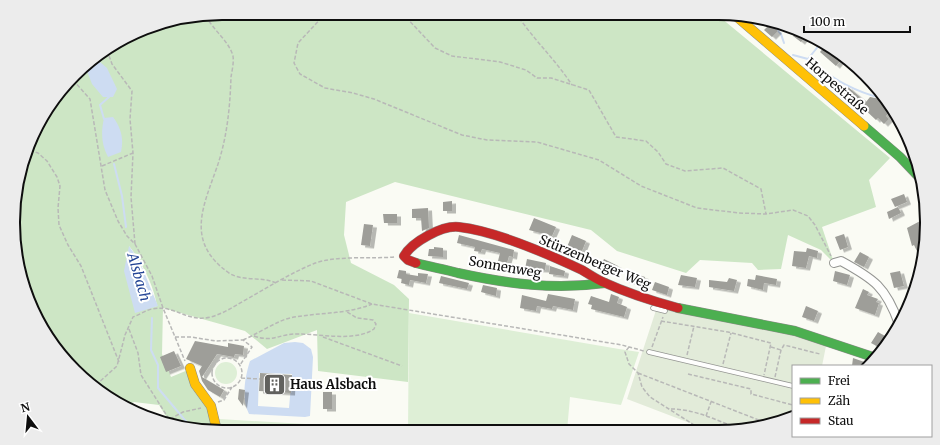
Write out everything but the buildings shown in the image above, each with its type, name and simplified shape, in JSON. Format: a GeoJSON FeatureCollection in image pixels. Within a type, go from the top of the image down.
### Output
{"type":"FeatureCollection","features":[{"type":"Feature","properties":{"kind":"street","name":"Horpestraße"},"geometry":{"type":"LineString","coordinates":[[743,22],[900,157],[913,171]]}},
{"type":"Feature","properties":{"kind":"street","name":"Stürzenberger Weg"},"geometry":{"type":"LineString","coordinates":[[404,256],[405,251],[414,244],[443,229],[457,227],[534,250],[583,271],[604,283],[699,315],[795,331],[826,340],[870,356]]}},
{"type":"Feature","properties":{"kind":"street","name":"Sonnenweg"},"geometry":{"type":"LineString","coordinates":[[404,256],[408,260],[420,264],[539,288],[581,288],[604,283]]}},
{"type":"Feature","properties":{"kind":"street"},"geometry":{"type":"LineString","coordinates":[[834,263],[841,261],[873,280],[887,295],[896,317]]}},
{"type":"Feature","properties":{"kind":"street"},"geometry":{"type":"LineString","coordinates":[[190,368],[195,384],[210,406],[215,425]]}},
{"type":"Feature","properties":{"kind":"lane"},"geometry":{"type":"LineString","coordinates":[[653,308],[666,311],[680,309]]}},
{"type":"Feature","properties":{"kind":"lane"},"geometry":{"type":"LineString","coordinates":[[650,352],[792,386]]}},
{"type":"Feature","properties":{"kind":"path"},"geometry":{"type":"LineString","coordinates":[[209,20],[228,46],[233,56],[230,109],[224,141],[201,214],[201,227],[204,242],[214,258],[230,273],[251,280],[270,280],[276,283]]}},
{"type":"Feature","properties":{"kind":"path"},"geometry":{"type":"LineString","coordinates":[[319,20],[298,43],[294,63],[300,74],[325,88],[353,93],[374,99],[462,135],[487,140],[537,142],[599,160],[641,186],[697,208],[739,213],[766,214],[793,210],[808,216],[825,242],[834,263]]}},
{"type":"Feature","properties":{"kind":"path"},"geometry":{"type":"LineString","coordinates":[[408,20],[434,48],[452,56],[500,62],[526,70],[537,78],[551,78],[589,90],[616,136],[646,141],[658,152],[666,164],[685,171],[724,168],[761,189],[766,214]]}},
{"type":"Feature","properties":{"kind":"path"},"geometry":{"type":"LineString","coordinates":[[520,20],[526,29],[563,71],[572,85]]}},
{"type":"Feature","properties":{"kind":"path"},"geometry":{"type":"LineString","coordinates":[[109,55],[112,64],[132,91],[130,119],[133,153],[131,197],[135,244]]}},
{"type":"Feature","properties":{"kind":"path"},"geometry":{"type":"LineString","coordinates":[[75,83],[90,100],[105,190],[118,221],[127,236],[135,244],[152,276],[163,308],[190,368]]}},
{"type":"Feature","properties":{"kind":"path"},"geometry":{"type":"LineString","coordinates":[[33,151],[38,153],[47,161],[57,177],[60,186],[58,208],[59,225],[68,246],[81,266],[119,362]]}},
{"type":"Feature","properties":{"kind":"path"},"geometry":{"type":"LineString","coordinates":[[102,166],[133,153]]}},
{"type":"Feature","properties":{"kind":"path"},"geometry":{"type":"LineString","coordinates":[[99,383],[117,366],[128,328],[133,317],[152,308],[163,308],[177,311],[191,319],[210,317],[229,310],[315,263],[331,260],[376,259],[404,256]]}},
{"type":"Feature","properties":{"kind":"path"},"geometry":{"type":"LineString","coordinates":[[282,280],[311,281],[372,304],[629,347],[650,352],[666,311]]}},
{"type":"Feature","properties":{"kind":"path"},"geometry":{"type":"LineString","coordinates":[[175,337],[191,337],[216,341],[243,340],[254,336],[288,318],[347,312],[372,304]]}},
{"type":"Feature","properties":{"kind":"path"},"geometry":{"type":"LineString","coordinates":[[254,336],[265,340],[298,334],[321,336],[367,334],[374,329],[376,324],[373,320],[357,318],[347,312]]}},
{"type":"Feature","properties":{"kind":"path"},"geometry":{"type":"LineString","coordinates":[[661,321],[731,333],[771,343],[771,346],[781,350]]}},
{"type":"Feature","properties":{"kind":"path"},"geometry":{"type":"LineString","coordinates":[[686,361],[694,326]]}},
{"type":"Feature","properties":{"kind":"path"},"geometry":{"type":"LineString","coordinates":[[128,328],[138,353],[141,375],[169,418]]}},
{"type":"Feature","properties":{"kind":"path"},"geometry":{"type":"LineString","coordinates":[[721,369],[731,333]]}},
{"type":"Feature","properties":{"kind":"path"},"geometry":{"type":"LineString","coordinates":[[321,336],[402,366]]}},
{"type":"Feature","properties":{"kind":"path"},"geometry":{"type":"LineString","coordinates":[[241,378],[240,365],[252,347],[243,340]]}},
{"type":"Feature","properties":{"kind":"path"},"geometry":{"type":"LineString","coordinates":[[774,381],[781,350],[784,345],[820,354]]}},
{"type":"Feature","properties":{"kind":"path"},"geometry":{"type":"LineString","coordinates":[[762,378],[771,346]]}},
{"type":"Feature","properties":{"kind":"path"},"geometry":{"type":"LineString","coordinates":[[629,347],[626,352],[626,357],[638,373],[642,387],[650,397],[694,425]]}},
{"type":"Feature","properties":{"kind":"path"},"geometry":{"type":"LineString","coordinates":[[232,387],[227,388],[214,381],[212,371],[217,362],[226,358],[232,359],[240,365]]}},
{"type":"Feature","properties":{"kind":"path"},"geometry":{"type":"LineString","coordinates":[[638,373],[760,420]]}},
{"type":"Feature","properties":{"kind":"path"},"geometry":{"type":"LineString","coordinates":[[688,374],[752,389],[750,394],[792,405]]}},
{"type":"Feature","properties":{"kind":"path"},"geometry":{"type":"LineString","coordinates":[[171,418],[183,412],[210,406],[224,400],[232,387],[241,378],[260,379]]}},
{"type":"Feature","properties":{"kind":"path"},"geometry":{"type":"LineString","coordinates":[[706,416],[711,402]]}},
{"type":"Feature","properties":{"kind":"path"},"geometry":{"type":"LineString","coordinates":[[669,409],[679,409],[706,416],[728,425]]}},
{"type":"Feature","properties":{"kind":"green space"},"geometry":{"type":"Polygon","coordinates":[[[209,20],[723,20],[890,158],[869,180],[876,207],[822,227],[834,263],[821,250],[788,235],[781,269],[758,270],[752,263],[700,260],[686,273],[617,251],[591,230],[395,182],[346,202],[344,235],[351,263],[394,285],[409,299],[408,382],[318,371],[317,330],[267,349],[245,331],[163,308],[162,354],[171,377],[188,370],[205,396],[213,425],[170,418],[166,417],[159,405],[134,402],[132,403],[121,398],[89,375],[70,356],[47,324],[35,300],[27,275],[20,236],[20,209],[27,170],[35,145],[47,121],[62,99],[79,79],[110,54],[145,35],[157,31],[183,24],[209,20]],[[129,246],[148,308],[157,306],[150,282],[143,267],[129,246]]]}},
{"type":"Feature","properties":{"kind":"green space"},"geometry":{"type":"Polygon","coordinates":[[[658,304],[827,341],[822,365],[792,365],[792,411],[770,418],[731,425],[695,425],[627,399],[658,304]]]}},
{"type":"Feature","properties":{"kind":"green space"},"geometry":{"type":"Polygon","coordinates":[[[409,313],[639,352],[621,405],[570,397],[568,425],[408,425],[409,313]]]}},
{"type":"Feature","properties":{"kind":"green space"},"geometry":{"type":"Polygon","coordinates":[[[226,362],[234,365],[237,373],[234,381],[226,384],[218,381],[215,373],[218,365],[226,362]]]}},
{"type":"Feature","properties":{"kind":"green space"},"geometry":{"type":"Polygon","coordinates":[[[219,419],[322,425],[220,425],[219,419]]]}},
{"type":"Feature","properties":{"kind":"water"},"geometry":{"type":"Polygon","coordinates":[[[99,62],[107,68],[117,89],[113,97],[103,97],[92,84],[87,72],[99,62]]]}},
{"type":"Feature","properties":{"kind":"water"},"geometry":{"type":"Polygon","coordinates":[[[113,117],[121,133],[122,147],[121,152],[108,157],[103,143],[102,128],[104,118],[113,117]]]}},
{"type":"Feature","properties":{"kind":"water"},"geometry":{"type":"Polygon","coordinates":[[[129,246],[139,260],[158,306],[135,313],[124,271],[129,246]]]}},
{"type":"Feature","properties":{"kind":"water"},"geometry":{"type":"Polygon","coordinates":[[[284,343],[303,343],[311,349],[313,357],[310,416],[249,414],[244,394],[245,381],[250,361],[284,343]],[[259,373],[258,406],[289,408],[292,374],[259,373]]]}},
{"type":"Feature","properties":{"kind":"waterway"},"geometry":{"type":"LineString","coordinates":[[776,29],[781,34],[784,43]]}},
{"type":"Feature","properties":{"kind":"waterway"},"geometry":{"type":"LineString","coordinates":[[793,55],[808,59],[818,46]]}},
{"type":"Feature","properties":{"kind":"waterway"},"geometry":{"type":"LineString","coordinates":[[815,64],[846,85],[876,96]]}},
{"type":"Feature","properties":{"kind":"waterway","name":"Alsbach"},"geometry":{"type":"LineString","coordinates":[[104,119],[100,105],[109,96]]}},
{"type":"Feature","properties":{"kind":"waterway","name":"Alsbach"},"geometry":{"type":"LineString","coordinates":[[114,164],[122,196],[126,227]]}},
{"type":"Feature","properties":{"kind":"waterway","name":"Alsbach"},"geometry":{"type":"LineString","coordinates":[[152,318],[151,350],[158,365],[158,388],[186,421]]}},
{"type":"Feature","properties":{"kind":"traffic: fast"},"geometry":{"type":"LineString","coordinates":[[864,126],[900,157],[913,171]]}},
{"type":"Feature","properties":{"kind":"traffic: fast"},"geometry":{"type":"LineString","coordinates":[[416,263],[477,277],[513,283],[550,286],[605,283]]}},
{"type":"Feature","properties":{"kind":"traffic: fast"},"geometry":{"type":"LineString","coordinates":[[678,308],[795,331],[870,356]]}},
{"type":"Feature","properties":{"kind":"traffic: slow"},"geometry":{"type":"LineString","coordinates":[[743,22],[864,126]]}},
{"type":"Feature","properties":{"kind":"traffic: slow"},"geometry":{"type":"LineString","coordinates":[[190,368],[195,384],[211,406],[216,425]]}},
{"type":"Feature","properties":{"kind":"traffic: jam"},"geometry":{"type":"LineString","coordinates":[[416,263],[408,260],[404,256],[420,240],[436,232],[452,227],[474,229],[522,244],[582,270],[612,286],[659,303],[678,308]]}},
{"type":"Feature","properties":{"kind":"place","name":"Haus Alsbach"},"geometry":{"type":"Point","coordinates":[275,384]}}]}
